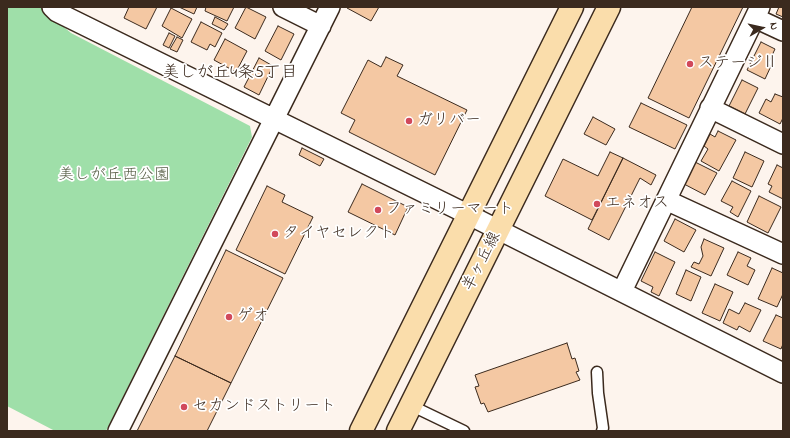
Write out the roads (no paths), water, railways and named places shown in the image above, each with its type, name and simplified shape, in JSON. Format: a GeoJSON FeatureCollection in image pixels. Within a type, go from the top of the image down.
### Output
{"type":"FeatureCollection","features":[{"type":"Feature","properties":{"kind":"main road","name":"羊ヶ丘線"},"geometry":{"type":"LineString","coordinates":[[361,431],[572,7]]}},
{"type":"Feature","properties":{"kind":"main road","name":"羊ヶ丘線"},"geometry":{"type":"LineString","coordinates":[[398,431],[609,7]]}},
{"type":"Feature","properties":{"kind":"street"},"geometry":{"type":"LineString","coordinates":[[52,7],[57,12],[622,291],[783,373]]}},
{"type":"Feature","properties":{"kind":"street"},"geometry":{"type":"LineString","coordinates":[[283,7],[321,26]]}},
{"type":"Feature","properties":{"kind":"street"},"geometry":{"type":"LineString","coordinates":[[118,431],[330,7]]}},
{"type":"Feature","properties":{"kind":"street"},"geometry":{"type":"LineString","coordinates":[[622,291],[758,12],[783,31]]}},
{"type":"Feature","properties":{"kind":"street"},"geometry":{"type":"LineString","coordinates":[[710,108],[783,144]]}},
{"type":"Feature","properties":{"kind":"street"},"geometry":{"type":"LineString","coordinates":[[666,200],[783,254]]}},
{"type":"Feature","properties":{"kind":"lane"},"geometry":{"type":"LineString","coordinates":[[597,372],[598,393],[603,428],[602,431]]}},
{"type":"Feature","properties":{"kind":"lane"},"geometry":{"type":"LineString","coordinates":[[410,405],[464,431]]}},
{"type":"Feature","properties":{"kind":"place","name":"ステージⅡ"},"geometry":{"type":"Point","coordinates":[690,64]}},
{"type":"Feature","properties":{"kind":"place","name":"ガリバー"},"geometry":{"type":"Point","coordinates":[409,121]}},
{"type":"Feature","properties":{"kind":"place","name":"エネオス"},"geometry":{"type":"Point","coordinates":[597,204]}},
{"type":"Feature","properties":{"kind":"place","name":"ファミリーマート"},"geometry":{"type":"Point","coordinates":[378,210]}},
{"type":"Feature","properties":{"kind":"place","name":"タイヤセレクト"},"geometry":{"type":"Point","coordinates":[275,234]}},
{"type":"Feature","properties":{"kind":"place","name":"ゲオ"},"geometry":{"type":"Point","coordinates":[229,317]}},
{"type":"Feature","properties":{"kind":"place","name":"セカンドストリート"},"geometry":{"type":"Point","coordinates":[184,407]}},
{"type":"Feature","properties":{"kind":"district","name":"美しが丘4条5丁目"},"geometry":{"type":"Point","coordinates":[230,74]}},
{"type":"Feature","properties":{"kind":"park label","name":"美しが丘西公園"},"geometry":{"type":"Point","coordinates":[114,176]}}]}
